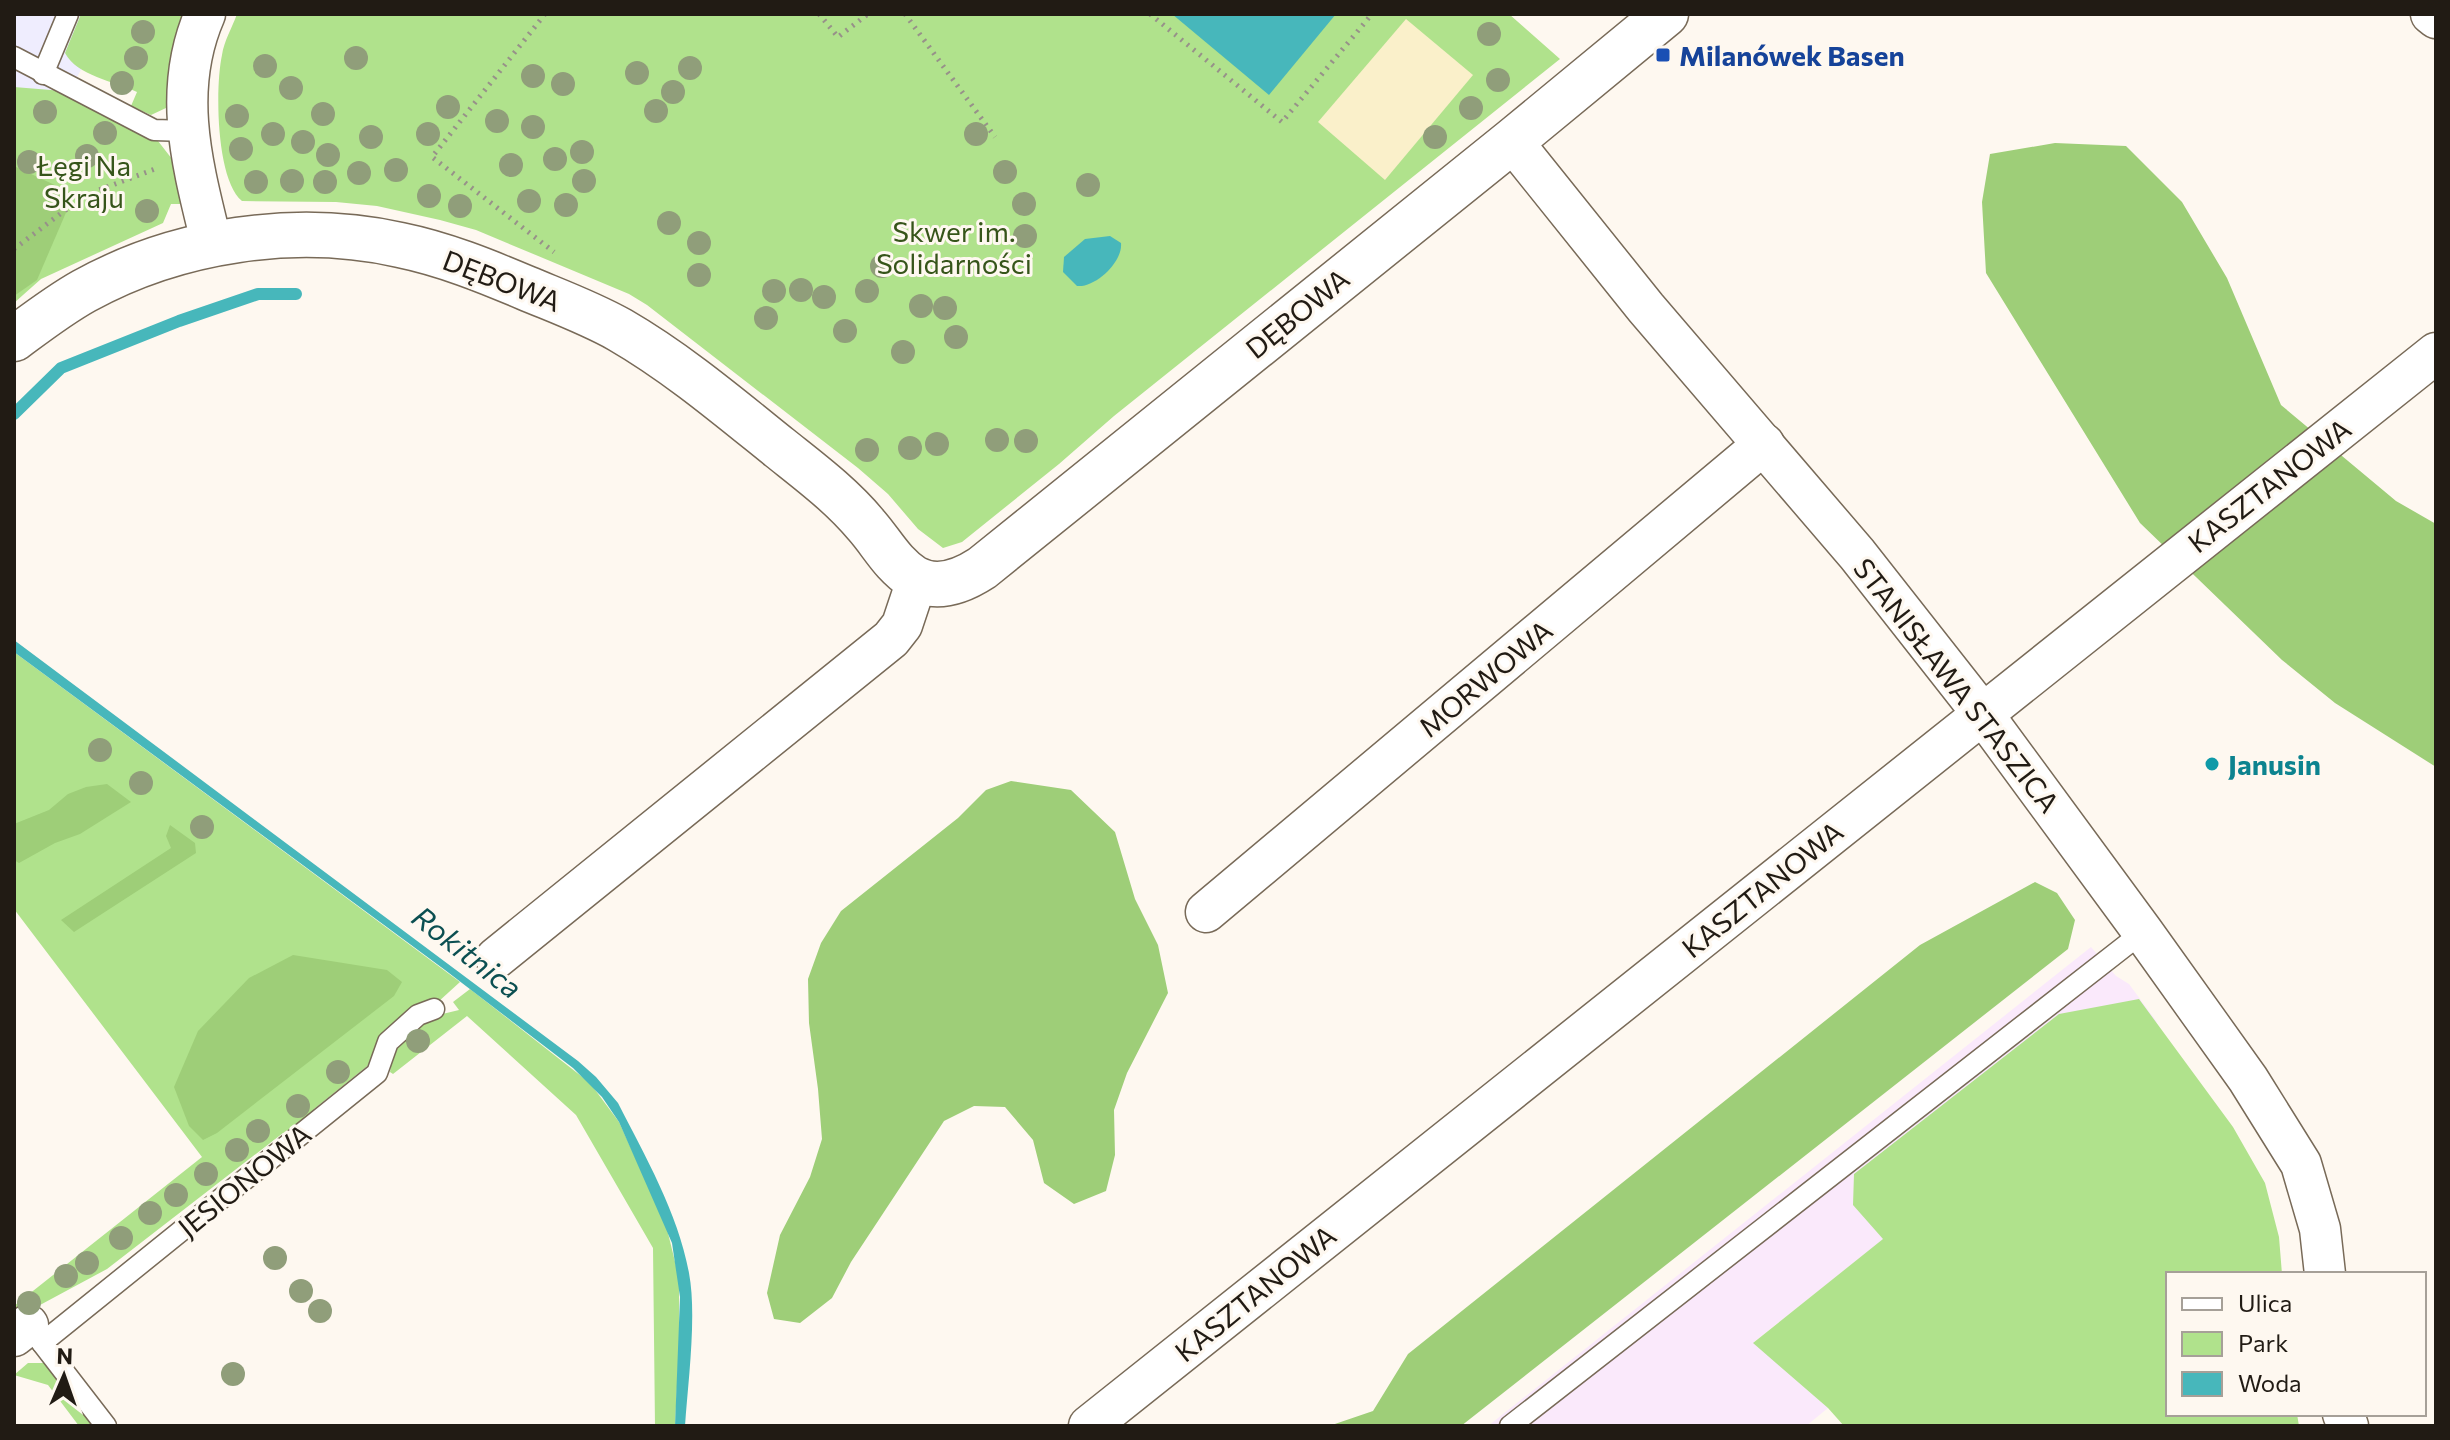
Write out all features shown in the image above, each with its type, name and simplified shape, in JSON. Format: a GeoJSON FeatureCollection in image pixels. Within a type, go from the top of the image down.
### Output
{"type":"FeatureCollection","features":[{"type":"Feature","properties":{"kind":"street"},"geometry":{"type":"LineString","coordinates":[[205,14],[192,49],[188,72],[190,147],[212,245]]}},
{"type":"Feature","properties":{"kind":"street","name":"DĘBOWA"},"geometry":{"type":"LineString","coordinates":[[14,339],[83,292],[114,276],[179,252],[263,237],[321,235],[401,245],[488,272],[619,329],[660,356],[837,494],[867,526],[891,559],[917,580],[935,584],[956,582],[982,568],[1666,14]]}},
{"type":"Feature","properties":{"kind":"street"},"geometry":{"type":"LineString","coordinates":[[2431,14],[2436,18]]}},
{"type":"Feature","properties":{"kind":"street","name":"STANISŁAWA STASZICA"},"geometry":{"type":"LineString","coordinates":[[1512,141],[1646,308],[1857,554],[1982,713],[2143,932],[2248,1079],[2301,1164],[2320,1229],[2325,1272]]}},
{"type":"Feature","properties":{"kind":"street","name":"KASZTANOWA"},"geometry":{"type":"LineString","coordinates":[[1089,1426],[2436,353]]}},
{"type":"Feature","properties":{"kind":"street","name":"MORWOWA"},"geometry":{"type":"LineString","coordinates":[[1206,912],[1764,444]]}},
{"type":"Feature","properties":{"kind":"street"},"geometry":{"type":"LineString","coordinates":[[496,958],[891,639],[902,625],[917,580]]}},
{"type":"Feature","properties":{"kind":"lane"},"geometry":{"type":"LineString","coordinates":[[43,74],[68,14]]}},
{"type":"Feature","properties":{"kind":"lane"},"geometry":{"type":"LineString","coordinates":[[14,57],[190,147]]}},
{"type":"Feature","properties":{"kind":"lane"},"geometry":{"type":"LineString","coordinates":[[1510,1426],[2143,932]]}},
{"type":"Feature","properties":{"kind":"lane","name":"JESIONOWA"},"geometry":{"type":"LineString","coordinates":[[28,1335],[377,1073],[388,1042],[418,1015],[434,1009]]}},
{"type":"Feature","properties":{"kind":"lane"},"geometry":{"type":"LineString","coordinates":[[28,1335],[106,1426]]}},
{"type":"Feature","properties":{"kind":"path"},"geometry":{"type":"LineString","coordinates":[[545,14],[432,157],[552,248]]}},
{"type":"Feature","properties":{"kind":"path"},"geometry":{"type":"LineString","coordinates":[[819,14],[838,37],[868,14]]}},
{"type":"Feature","properties":{"kind":"path"},"geometry":{"type":"LineString","coordinates":[[905,14],[995,137]]}},
{"type":"Feature","properties":{"kind":"path"},"geometry":{"type":"LineString","coordinates":[[1150,14],[1282,122],[1372,14]]}},
{"type":"Feature","properties":{"kind":"path"},"geometry":{"type":"LineString","coordinates":[[14,249],[64,211],[99,190],[157,168],[190,147]]}},
{"type":"Feature","properties":{"kind":"shaded area"},"geometry":{"type":"Polygon","coordinates":[[[14,14],[111,14],[76,79],[14,166],[14,14]]]}},
{"type":"Feature","properties":{"kind":"shaded area"},"geometry":{"type":"Polygon","coordinates":[[[2091,947],[2116,976],[2129,984],[2157,1022],[1754,1342],[1828,1408],[1806,1426],[1488,1426],[2091,947]]]}},
{"type":"Feature","properties":{"kind":"green space"},"geometry":{"type":"Polygon","coordinates":[[[81,14],[184,14],[171,56],[166,108],[151,115],[131,106],[137,92],[87,73],[71,61],[65,53],[81,14]]]}},
{"type":"Feature","properties":{"kind":"green space","name":"Skwer im. Solidarności"},"geometry":{"type":"Polygon","coordinates":[[[237,14],[1509,14],[1560,59],[1114,416],[962,542],[943,548],[918,529],[888,494],[858,468],[629,294],[476,230],[440,220],[377,206],[336,202],[242,201],[233,190],[227,174],[218,110],[222,55],[237,14]]]}},
{"type":"Feature","properties":{"kind":"green space","name":"Łęgi Na Skraju"},"geometry":{"type":"Polygon","coordinates":[[[14,87],[63,91],[158,141],[172,159],[182,204],[171,204],[163,223],[41,279],[14,303],[14,87]]]}},
{"type":"Feature","properties":{"kind":"green space"},"geometry":{"type":"Polygon","coordinates":[[[2055,143],[2126,146],[2182,202],[2227,278],[2281,405],[2396,501],[2436,524],[2436,767],[2335,703],[2282,660],[2140,523],[1986,273],[1982,202],[1990,154],[2055,143]]]}},
{"type":"Feature","properties":{"kind":"green space"},"geometry":{"type":"Polygon","coordinates":[[[14,166],[74,194],[37,280],[14,296],[14,166]]]}},
{"type":"Feature","properties":{"kind":"green space"},"geometry":{"type":"Polygon","coordinates":[[[14,652],[460,982],[371,1063],[314,1109],[313,1115],[291,1133],[283,1133],[107,1269],[14,1319],[14,1306],[202,1157],[14,909],[14,652]]]}},
{"type":"Feature","properties":{"kind":"green space"},"geometry":{"type":"Polygon","coordinates":[[[1011,781],[1071,790],[1115,832],[1135,899],[1158,945],[1168,993],[1127,1073],[1114,1110],[1115,1155],[1106,1191],[1074,1204],[1044,1183],[1033,1140],[1005,1107],[974,1106],[944,1121],[851,1262],[832,1298],[800,1323],[774,1319],[767,1293],[780,1235],[810,1177],[822,1139],[809,1023],[808,979],[821,943],[841,911],[958,818],[986,790],[1011,781]]]}},
{"type":"Feature","properties":{"kind":"green space"},"geometry":{"type":"Polygon","coordinates":[[[107,784],[131,802],[80,834],[55,843],[19,863],[14,860],[14,824],[49,810],[68,794],[107,784]]]}},
{"type":"Feature","properties":{"kind":"green space"},"geometry":{"type":"Polygon","coordinates":[[[170,825],[195,843],[196,853],[74,932],[61,920],[171,848],[166,836],[170,825]]]}},
{"type":"Feature","properties":{"kind":"green space"},"geometry":{"type":"Polygon","coordinates":[[[2035,882],[2057,893],[2075,920],[2068,949],[1461,1426],[1329,1426],[1373,1411],[1408,1354],[1920,945],[2035,882]]]}},
{"type":"Feature","properties":{"kind":"green space"},"geometry":{"type":"Polygon","coordinates":[[[293,955],[387,970],[402,982],[394,996],[217,1133],[203,1140],[189,1126],[174,1087],[198,1031],[249,978],[293,955]]]}},
{"type":"Feature","properties":{"kind":"green space"},"geometry":{"type":"Polygon","coordinates":[[[470,989],[590,1083],[619,1122],[666,1225],[679,1278],[675,1426],[655,1426],[653,1248],[576,1115],[467,1016],[393,1074],[390,1072],[394,1047],[426,1018],[459,1010],[453,1002],[470,989]]]}},
{"type":"Feature","properties":{"kind":"green space"},"geometry":{"type":"Polygon","coordinates":[[[2139,999],[2233,1127],[2265,1183],[2279,1237],[2282,1272],[2166,1272],[2166,1416],[2297,1416],[2299,1426],[1844,1426],[1828,1408],[1753,1343],[1883,1239],[1853,1205],[1854,1174],[2059,1014],[2139,999]]]}},
{"type":"Feature","properties":{"kind":"green space"},"geometry":{"type":"Polygon","coordinates":[[[28,1363],[44,1363],[51,1367],[96,1426],[79,1426],[48,1385],[14,1375],[28,1363]]]}},
{"type":"Feature","properties":{"kind":"sand"},"geometry":{"type":"Polygon","coordinates":[[[1406,19],[1473,75],[1385,180],[1318,122],[1406,19]]]}},
{"type":"Feature","properties":{"kind":"water"},"geometry":{"type":"Polygon","coordinates":[[[1172,14],[1336,14],[1269,95],[1172,14]]]}},
{"type":"Feature","properties":{"kind":"water"},"geometry":{"type":"Polygon","coordinates":[[[1110,236],[1121,243],[1118,258],[1092,283],[1077,286],[1063,272],[1064,257],[1085,239],[1110,236]]]}},
{"type":"Feature","properties":{"kind":"water"},"geometry":{"type":"Polygon","coordinates":[[[14,640],[596,1077],[618,1103],[639,1143],[660,1185],[684,1251],[692,1308],[685,1426],[675,1426],[680,1297],[672,1243],[619,1122],[602,1097],[573,1068],[445,970],[14,652],[14,640]]]}},
{"type":"Feature","properties":{"kind":"waterway"},"geometry":{"type":"LineString","coordinates":[[14,414],[61,368],[179,321],[258,294],[296,294]]}},
{"type":"Feature","properties":{"kind":"place","name":"Milanówek Basen"},"geometry":{"type":"Point","coordinates":[1663,55]}},
{"type":"Feature","properties":{"kind":"place","name":"Janusin"},"geometry":{"type":"Point","coordinates":[2212,764]}},
{"type":"Feature","properties":{"kind":"water label","name":"Rokitnica"},"geometry":{"type":"Point","coordinates":[468,951]}}]}
